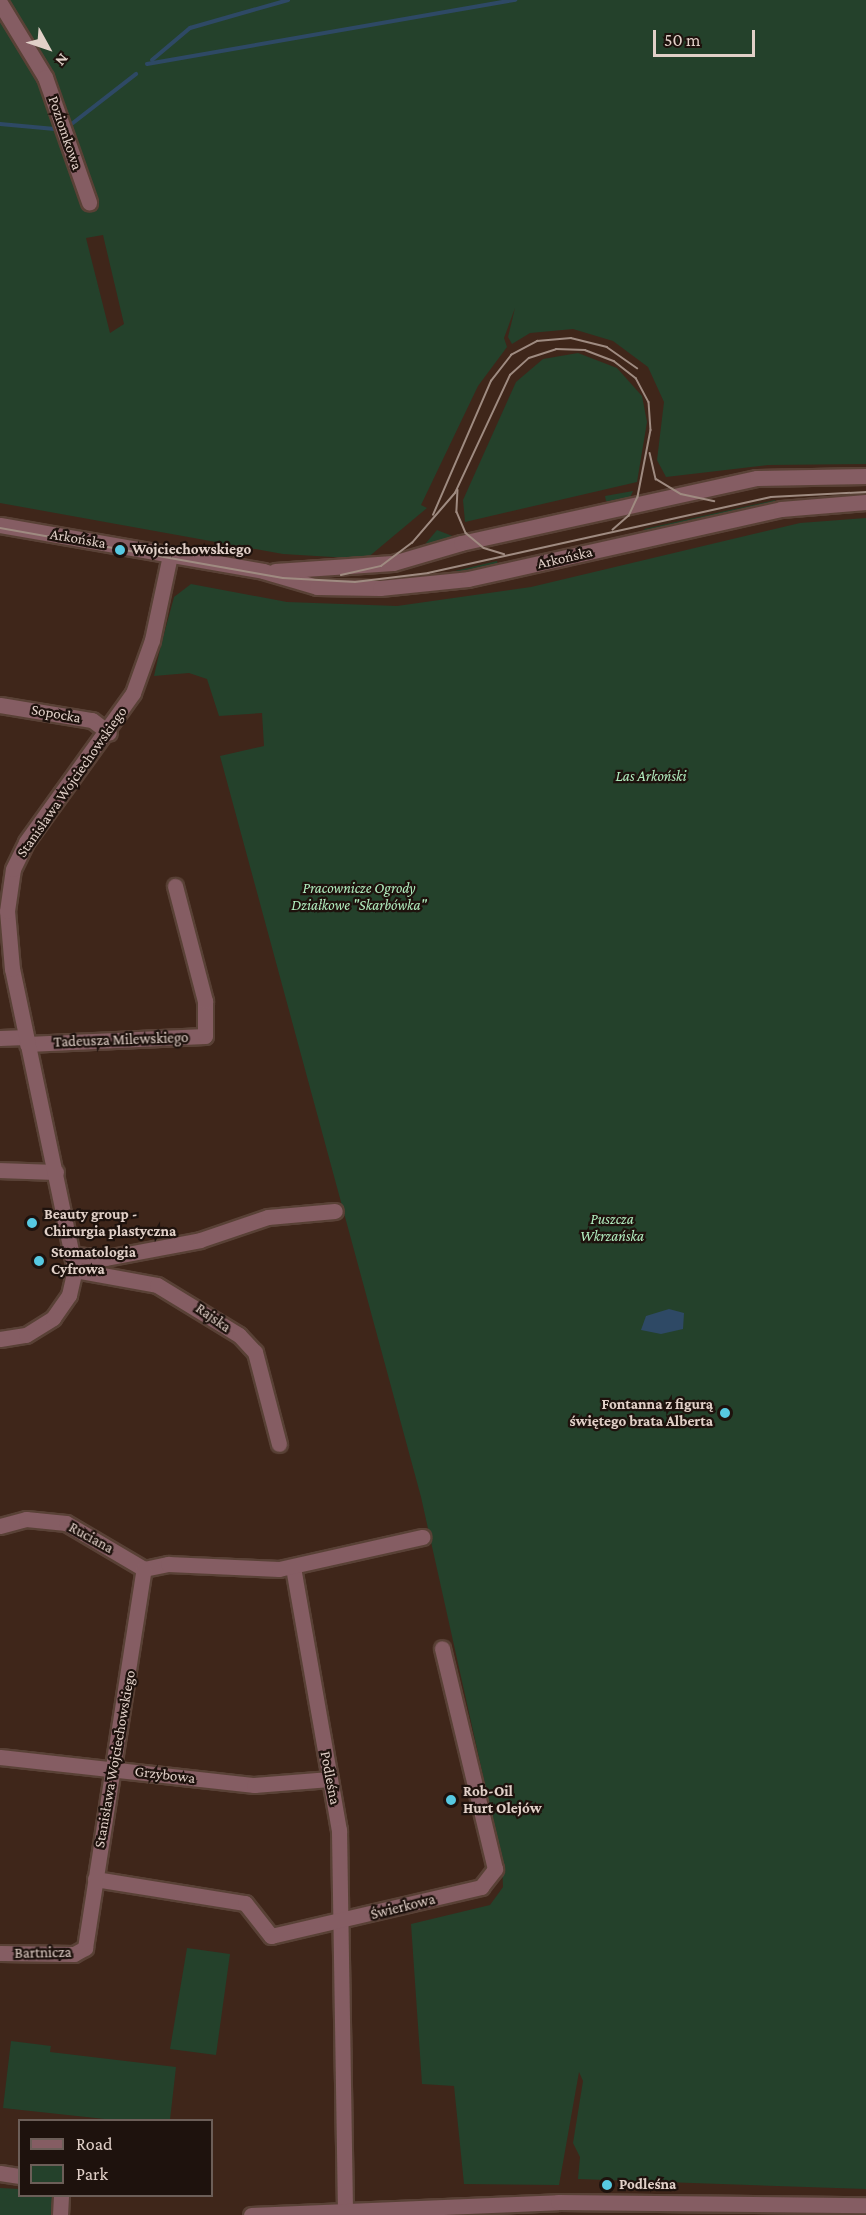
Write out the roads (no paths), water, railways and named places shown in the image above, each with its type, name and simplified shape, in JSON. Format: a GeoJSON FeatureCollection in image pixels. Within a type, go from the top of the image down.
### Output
{"type":"FeatureCollection","features":[{"type":"Feature","properties":{"kind":"street","name":"Poziomkowa"},"geometry":{"type":"LineString","coordinates":[[0,3],[45,77],[89,202]]}},
{"type":"Feature","properties":{"kind":"street","name":"Arkońska"},"geometry":{"type":"LineString","coordinates":[[263,571],[393,563],[476,539],[757,478],[866,476]]}},
{"type":"Feature","properties":{"kind":"street","name":"Arkońska"},"geometry":{"type":"LineString","coordinates":[[0,525],[263,571],[327,588],[419,586],[781,509],[866,502]]}},
{"type":"Feature","properties":{"kind":"street","name":"Stanisława Wojciechowskiego"},"geometry":{"type":"LineString","coordinates":[[0,1339],[41,1328],[69,1295],[74,1262],[26,1041],[8,927],[6,868],[109,733],[145,661],[170,555]]}},
{"type":"Feature","properties":{"kind":"street","name":"Sopocka"},"geometry":{"type":"LineString","coordinates":[[0,705],[92,720],[109,733]]}},
{"type":"Feature","properties":{"kind":"street","name":"Tadeusza Milewskiego"},"geometry":{"type":"LineString","coordinates":[[26,1041],[205,1036],[205,1001],[175,886]]}},
{"type":"Feature","properties":{"kind":"street"},"geometry":{"type":"LineString","coordinates":[[0,1038],[26,1041]]}},
{"type":"Feature","properties":{"kind":"street"},"geometry":{"type":"LineString","coordinates":[[0,1170],[56,1172]]}},
{"type":"Feature","properties":{"kind":"street"},"geometry":{"type":"LineString","coordinates":[[74,1262],[200,1240],[268,1217],[335,1211]]}},
{"type":"Feature","properties":{"kind":"street","name":"Rajska"},"geometry":{"type":"LineString","coordinates":[[74,1262],[157,1285],[239,1335],[255,1352],[279,1444]]}},
{"type":"Feature","properties":{"kind":"street","name":"Ruciana"},"geometry":{"type":"LineString","coordinates":[[0,1526],[26,1519],[66,1523],[144,1569]]}},
{"type":"Feature","properties":{"kind":"street"},"geometry":{"type":"LineString","coordinates":[[144,1569],[168,1564],[293,1567],[422,1537]]}},
{"type":"Feature","properties":{"kind":"street","name":"Podleśna"},"geometry":{"type":"LineString","coordinates":[[293,1567],[339,1830],[345,2208]]}},
{"type":"Feature","properties":{"kind":"street","name":"Stanisława Wojciechowskiego"},"geometry":{"type":"LineString","coordinates":[[85,1948],[144,1569]]}},
{"type":"Feature","properties":{"kind":"street","name":"Świerkowa"},"geometry":{"type":"LineString","coordinates":[[95,1879],[245,1903],[271,1936],[341,1922],[481,1887],[495,1869],[442,1648]]}},
{"type":"Feature","properties":{"kind":"street","name":"Grzybowa"},"geometry":{"type":"LineString","coordinates":[[0,1757],[254,1785],[330,1779]]}},
{"type":"Feature","properties":{"kind":"street","name":"Bartnicza"},"geometry":{"type":"LineString","coordinates":[[0,1953],[74,1954],[85,1948]]}},
{"type":"Feature","properties":{"kind":"street"},"geometry":{"type":"LineString","coordinates":[[0,2174],[18,2176]]}},
{"type":"Feature","properties":{"kind":"street"},"geometry":{"type":"LineString","coordinates":[[60,2215],[61,2197]]}},
{"type":"Feature","properties":{"kind":"street"},"geometry":{"type":"LineString","coordinates":[[251,2215],[345,2208],[558,2202],[866,2205]]}},
{"type":"Feature","properties":{"kind":"water"},"geometry":{"type":"Polygon","coordinates":[[[669,1309],[684,1313],[683,1329],[661,1334],[641,1330],[646,1316],[669,1309]]]}},
{"type":"Feature","properties":{"kind":"waterway"},"geometry":{"type":"LineString","coordinates":[[152,60],[190,28],[288,0]]}},
{"type":"Feature","properties":{"kind":"waterway"},"geometry":{"type":"LineString","coordinates":[[147,64],[515,0]]}},
{"type":"Feature","properties":{"kind":"waterway"},"geometry":{"type":"LineString","coordinates":[[69,126],[136,74]]}},
{"type":"Feature","properties":{"kind":"waterway"},"geometry":{"type":"LineString","coordinates":[[0,124],[55,129]]}},
{"type":"Feature","properties":{"kind":"tram line"},"geometry":{"type":"LineString","coordinates":[[433,515],[491,381],[511,355],[537,341],[571,338],[607,347],[637,368]]}},
{"type":"Feature","properties":{"kind":"tram line"},"geometry":{"type":"LineString","coordinates":[[341,575],[381,566],[412,543],[455,493],[510,375],[529,358],[556,349],[585,350],[614,361],[636,378],[649,402],[651,430],[638,497],[629,516],[613,530]]}},
{"type":"Feature","properties":{"kind":"tram line"},"geometry":{"type":"LineString","coordinates":[[650,453],[656,479],[681,494],[714,501]]}},
{"type":"Feature","properties":{"kind":"tram line"},"geometry":{"type":"LineString","coordinates":[[458,490],[457,512],[466,533],[484,548],[504,554]]}},
{"type":"Feature","properties":{"kind":"tram line"},"geometry":{"type":"LineString","coordinates":[[0,528],[283,578],[355,582],[428,573],[771,497],[866,492]]}},
{"type":"Feature","properties":{"kind":"place","name":"Wojciechowskiego"},"geometry":{"type":"Point","coordinates":[120,550]}},
{"type":"Feature","properties":{"kind":"place","name":"Beauty group - Chirurgia plastyczna"},"geometry":{"type":"Point","coordinates":[32,1223]}},
{"type":"Feature","properties":{"kind":"place","name":"Stomatologia Cyfrowa"},"geometry":{"type":"Point","coordinates":[39,1261]}},
{"type":"Feature","properties":{"kind":"place","name":"Fontanna z figurą świętego brata Alberta"},"geometry":{"type":"Point","coordinates":[725,1413]}},
{"type":"Feature","properties":{"kind":"place","name":"Rob-Oil Hurt Olejów"},"geometry":{"type":"Point","coordinates":[451,1800]}},
{"type":"Feature","properties":{"kind":"place","name":"Podleśna"},"geometry":{"type":"Point","coordinates":[607,2185]}},
{"type":"Feature","properties":{"kind":"park label","name":"Las Arkoński"},"geometry":{"type":"Point","coordinates":[651,777]}},
{"type":"Feature","properties":{"kind":"park label","name":"Pracownicze Ogrody Działkowe \"Skarbówka\""},"geometry":{"type":"Point","coordinates":[359,896]}},
{"type":"Feature","properties":{"kind":"park label","name":"Puszcza Wkrzańska"},"geometry":{"type":"Point","coordinates":[612,1228]}}]}
